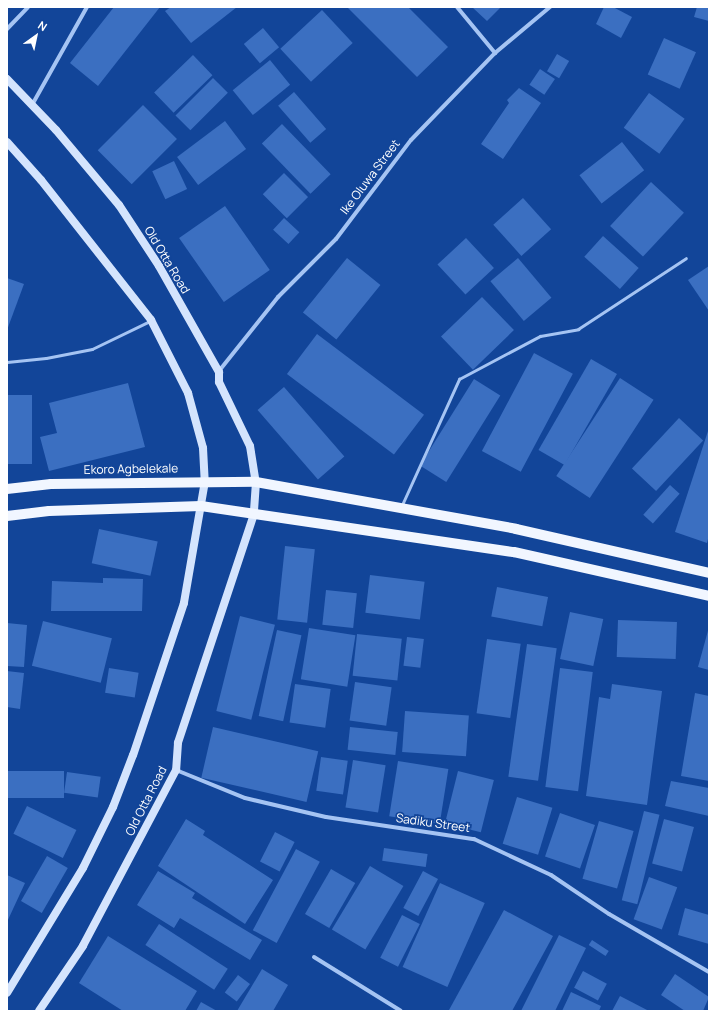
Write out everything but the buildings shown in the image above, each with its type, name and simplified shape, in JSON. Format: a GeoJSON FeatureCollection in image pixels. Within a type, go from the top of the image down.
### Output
{"type":"FeatureCollection","features":[{"type":"Feature","properties":{"kind":"main road","name":"Old Otta Road"},"geometry":{"type":"LineString","coordinates":[[7,79],[32,105],[119,205],[159,266],[219,372],[219,382],[250,446],[256,482],[254,514],[178,744],[176,770],[83,946],[39,1011]]}},
{"type":"Feature","properties":{"kind":"main road"},"geometry":{"type":"LineString","coordinates":[[7,142],[41,180],[151,320],[188,393],[203,448],[205,481],[184,603],[113,807],[83,868],[7,993]]}},
{"type":"Feature","properties":{"kind":"main road","name":"Ekoro Agbelekale"},"geometry":{"type":"LineString","coordinates":[[7,489],[51,484],[205,481],[256,482],[332,498],[401,507],[516,529],[709,573]]}},
{"type":"Feature","properties":{"kind":"main road"},"geometry":{"type":"LineString","coordinates":[[7,516],[49,511],[201,506],[514,552],[709,596]]}},
{"type":"Feature","properties":{"kind":"street"},"geometry":{"type":"LineString","coordinates":[[7,30],[28,7]]}},
{"type":"Feature","properties":{"kind":"street"},"geometry":{"type":"LineString","coordinates":[[32,105],[87,7]]}},
{"type":"Feature","properties":{"kind":"street"},"geometry":{"type":"LineString","coordinates":[[457,7],[495,53]]}},
{"type":"Feature","properties":{"kind":"street","name":"Ike Oluwa Street"},"geometry":{"type":"LineString","coordinates":[[219,372],[278,298],[336,239],[411,140],[495,53],[550,7]]}},
{"type":"Feature","properties":{"kind":"street","name":"Sadiku Street"},"geometry":{"type":"LineString","coordinates":[[176,770],[244,798],[326,817],[474,839],[551,874],[610,914],[709,972]]}},
{"type":"Feature","properties":{"kind":"street"},"geometry":{"type":"LineString","coordinates":[[314,957],[401,1011]]}},
{"type":"Feature","properties":{"kind":"lane"},"geometry":{"type":"LineString","coordinates":[[401,507],[459,380],[540,336],[578,329],[686,258]]}},
{"type":"Feature","properties":{"kind":"lane"},"geometry":{"type":"LineString","coordinates":[[7,362],[46,358],[92,349],[151,320]]}}]}
